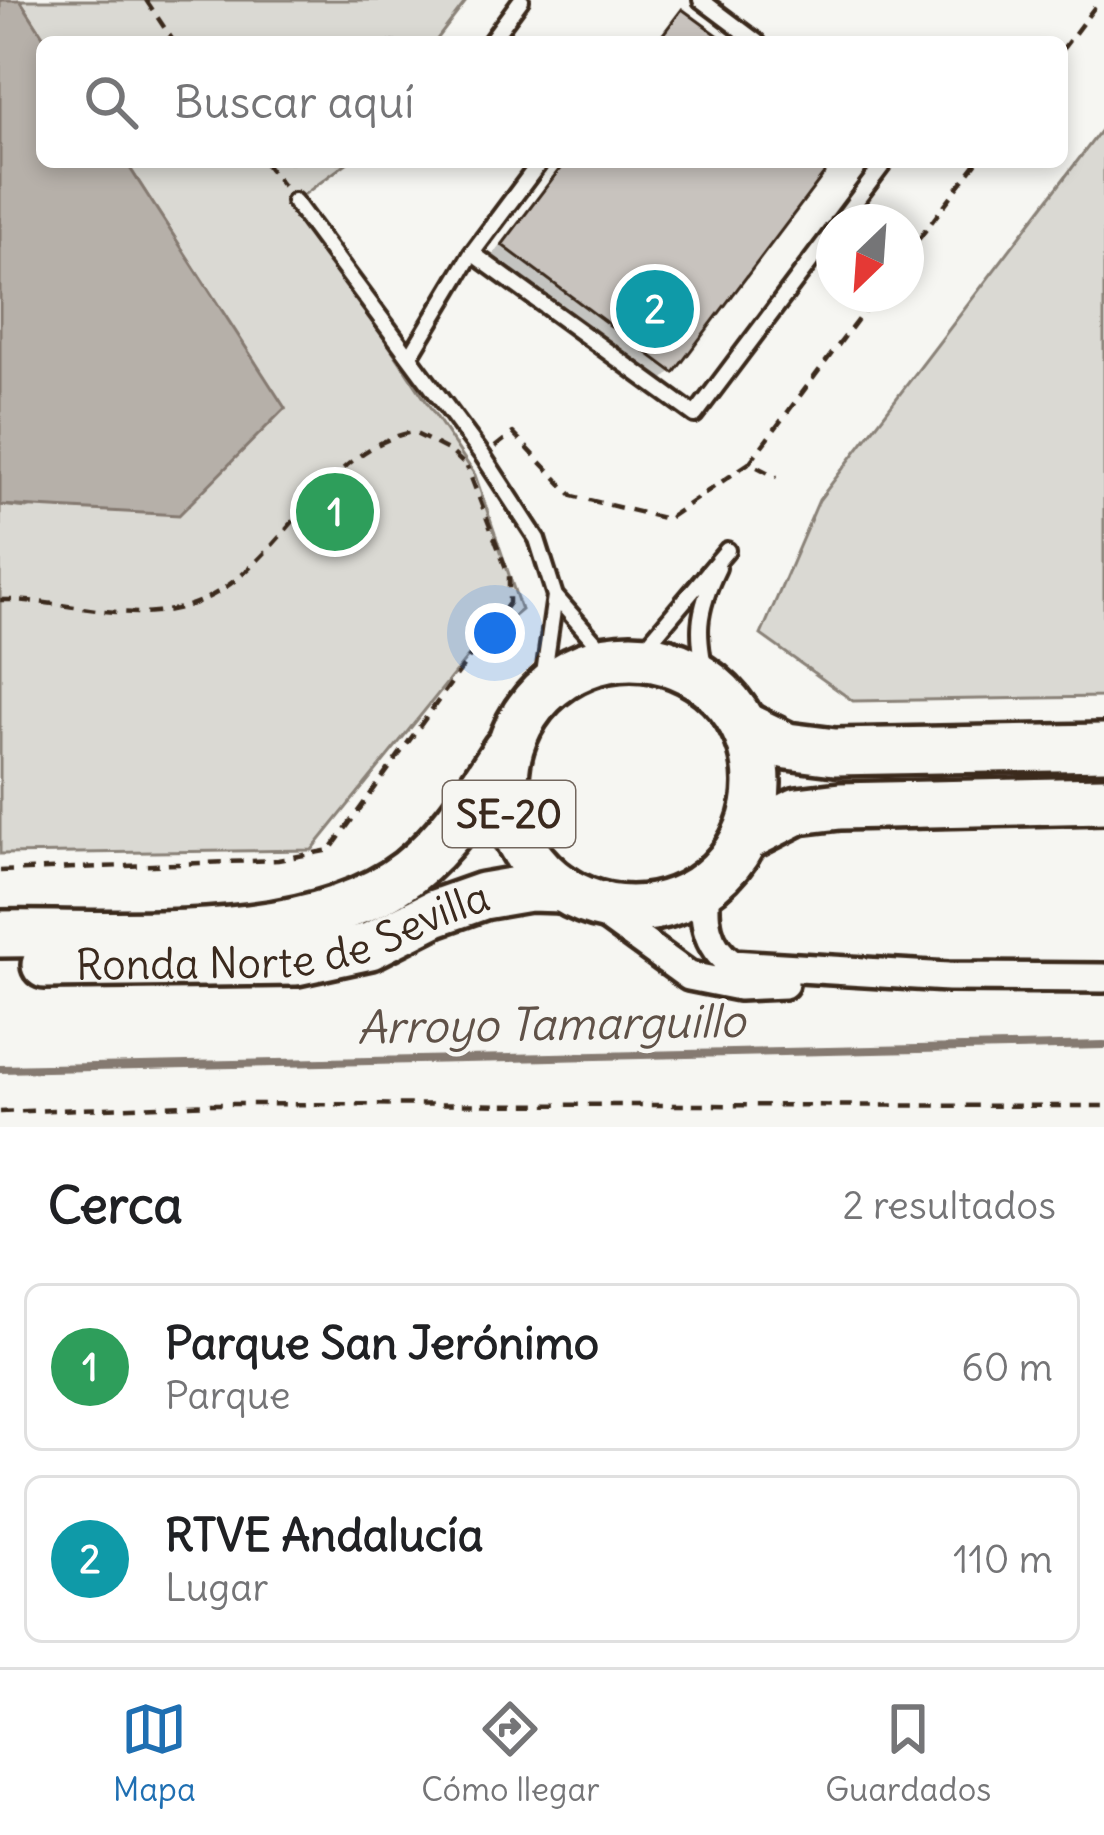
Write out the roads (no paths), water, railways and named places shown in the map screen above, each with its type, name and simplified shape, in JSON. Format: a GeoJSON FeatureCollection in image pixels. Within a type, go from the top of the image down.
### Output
{"type":"FeatureCollection","features":[{"type":"Feature","properties":{"kind":"highway","name":"Ronda Norte de Sevilla"},"geometry":{"type":"LineString","coordinates":[[0,934],[204,931],[271,925],[340,910],[385,889],[442,841],[541,695],[572,671],[623,658],[664,662],[709,684],[743,725],[754,752],[755,811],[745,838],[722,872],[684,898],[648,908],[610,908],[574,895],[529,888],[483,896],[370,946],[296,962],[0,965]]}},
{"type":"Feature","properties":{"kind":"highway","name":"SE-20"},"geometry":{"type":"LineString","coordinates":[[743,725],[787,746],[835,752],[1104,747]]}},
{"type":"Feature","properties":{"kind":"highway","name":"Ronda Norte de Sevilla"},"geometry":{"type":"LineString","coordinates":[[511,743],[506,782],[511,821],[537,867],[574,895]]}},
{"type":"Feature","properties":{"kind":"highway","name":"SE-20"},"geometry":{"type":"LineString","coordinates":[[745,838],[798,812],[839,806],[1104,800]]}},
{"type":"Feature","properties":{"kind":"street"},"geometry":{"type":"LineString","coordinates":[[706,885],[703,915],[710,940],[732,964],[949,976],[1104,978]]}},
{"type":"Feature","properties":{"kind":"street"},"geometry":{"type":"LineString","coordinates":[[574,895],[689,976],[716,984],[949,976]]}},
{"type":"Feature","properties":{"kind":"lane"},"geometry":{"type":"LineString","coordinates":[[494,36],[520,0]]}},
{"type":"Feature","properties":{"kind":"lane"},"geometry":{"type":"LineString","coordinates":[[701,0],[749,36]]}},
{"type":"Feature","properties":{"kind":"lane"},"geometry":{"type":"LineString","coordinates":[[411,355],[472,253],[536,168]]}},
{"type":"Feature","properties":{"kind":"lane"},"geometry":{"type":"LineString","coordinates":[[854,204],[880,168]]}},
{"type":"Feature","properties":{"kind":"lane"},"geometry":{"type":"LineString","coordinates":[[294,201],[411,355],[537,539],[555,596],[541,695]]}},
{"type":"Feature","properties":{"kind":"lane"},"geometry":{"type":"LineString","coordinates":[[472,253],[695,415],[816,254]]}},
{"type":"Feature","properties":{"kind":"lane"},"geometry":{"type":"LineString","coordinates":[[555,596],[623,658],[727,550],[698,621],[709,684]]}},
{"type":"Feature","properties":{"kind":"waterway","name":"Arroyo Tamarguillo"},"geometry":{"type":"LineString","coordinates":[[0,1069],[1104,1045]]}},
{"type":"Feature","properties":{"kind":"place","name":"RTVE Andalucía"},"geometry":{"type":"Point","coordinates":[655,309]}},
{"type":"Feature","properties":{"kind":"place","name":"Parque San Jerónimo"},"geometry":{"type":"Point","coordinates":[335,512]}}]}
